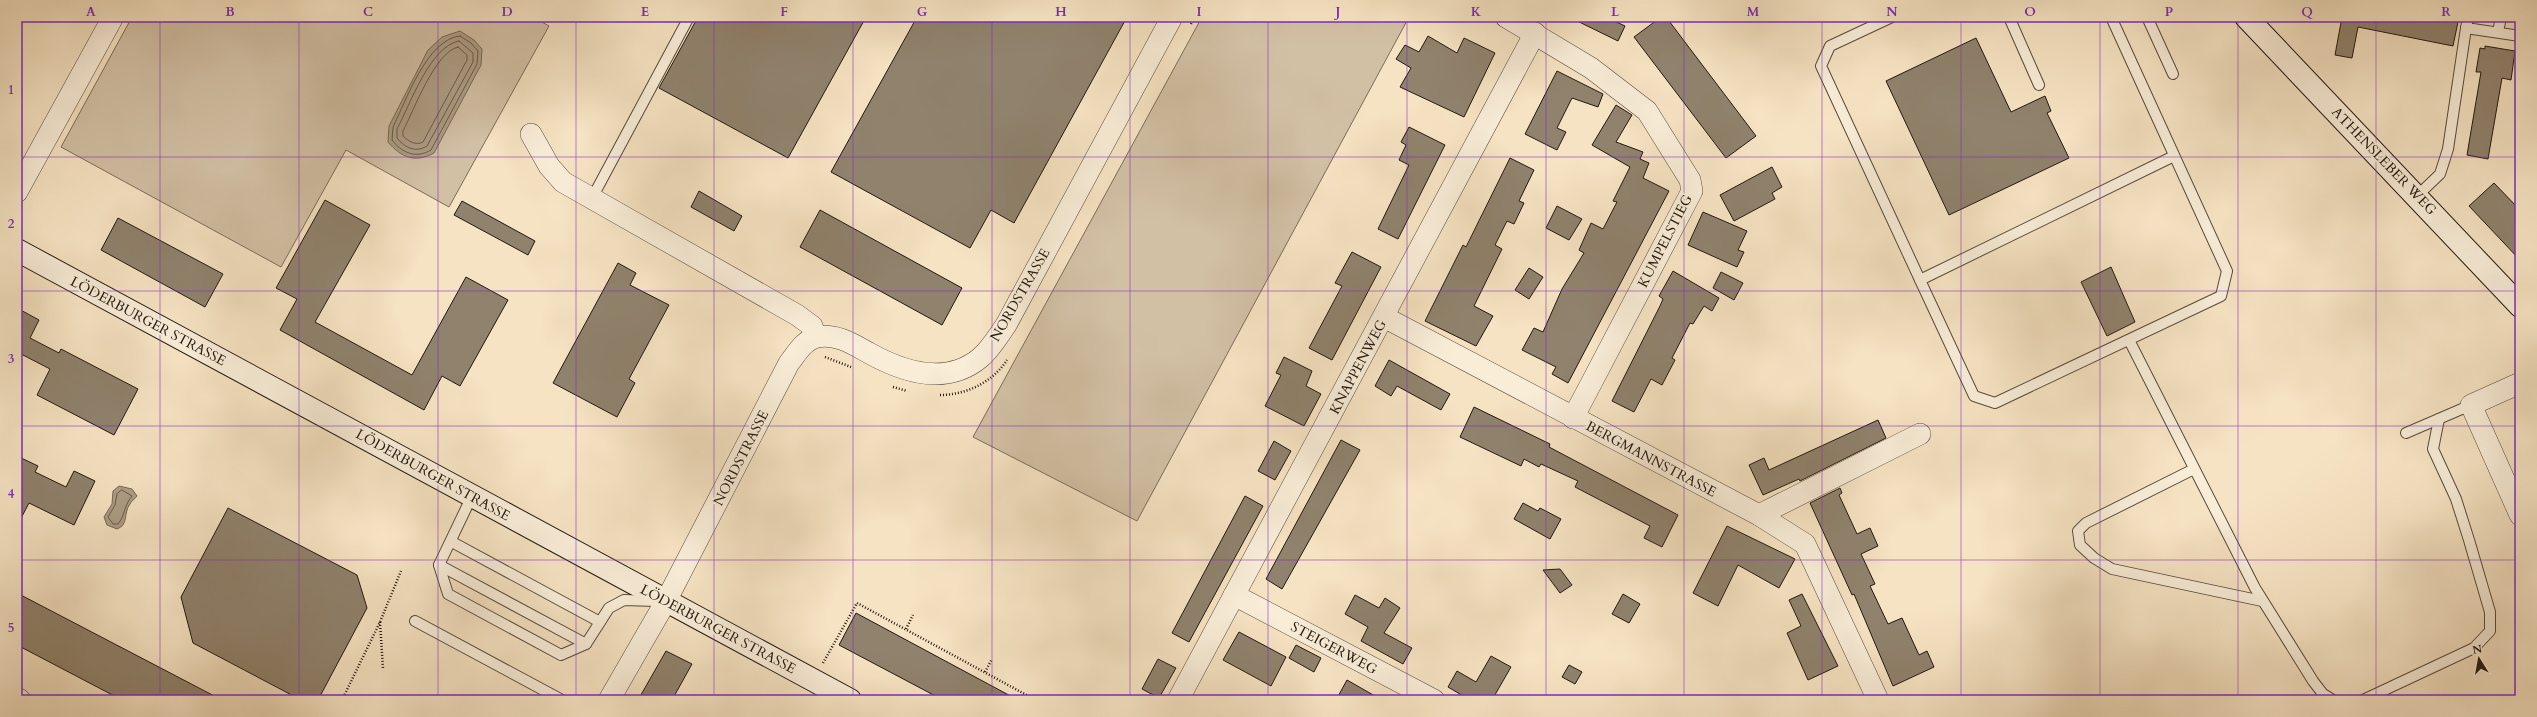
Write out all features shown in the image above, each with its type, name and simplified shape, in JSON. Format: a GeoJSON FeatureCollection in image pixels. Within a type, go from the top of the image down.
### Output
{"type":"FeatureCollection","features":[{"type":"Feature","properties":{"kind":"street"},"geometry":{"type":"LineString","coordinates":[[17,192],[113,17]]}},
{"type":"Feature","properties":{"kind":"street","name":"NORDSTRASSE"},"geometry":{"type":"LineString","coordinates":[[609,700],[666,601],[789,364],[804,344],[816,337],[830,336],[846,341],[884,362],[904,370],[926,374],[949,374],[965,368],[980,358],[1006,325],[1172,17]]}},
{"type":"Feature","properties":{"kind":"street","name":"KUMPELSTIEG"},"geometry":{"type":"LineString","coordinates":[[1506,17],[1535,33],[1591,68],[1647,111],[1690,180],[1692,191],[1573,418]]}},
{"type":"Feature","properties":{"kind":"street","name":"ATHENSLEBER WEG"},"geometry":{"type":"LineString","coordinates":[[2246,17],[2520,306]]}},
{"type":"Feature","properties":{"kind":"street","name":"KNAPPENWEG"},"geometry":{"type":"LineString","coordinates":[[1178,700],[1384,318],[1535,33]]}},
{"type":"Feature","properties":{"kind":"street"},"geometry":{"type":"LineString","coordinates":[[530,134],[549,166],[563,182],[591,200],[797,315],[812,326],[816,337]]}},
{"type":"Feature","properties":{"kind":"street","name":"LÖDERBURGER STRASSE"},"geometry":{"type":"LineString","coordinates":[[17,250],[850,700]]}},
{"type":"Feature","properties":{"kind":"street","name":"BERGMANNSTRASSE"},"geometry":{"type":"LineString","coordinates":[[1384,318],[1759,515],[1805,544],[1878,700]]}},
{"type":"Feature","properties":{"kind":"street"},"geometry":{"type":"LineString","coordinates":[[2520,383],[2471,405],[2520,515]]}},
{"type":"Feature","properties":{"kind":"street"},"geometry":{"type":"LineString","coordinates":[[1759,515],[1920,434]]}},
{"type":"Feature","properties":{"kind":"street","name":"STEIGERWEG"},"geometry":{"type":"LineString","coordinates":[[1234,595],[1434,700]]}},
{"type":"Feature","properties":{"kind":"lane"},"geometry":{"type":"LineString","coordinates":[[591,200],[689,17]]}},
{"type":"Feature","properties":{"kind":"lane"},"geometry":{"type":"LineString","coordinates":[[1892,17],[1830,46],[1821,66],[1974,396],[1995,403],[2222,296],[2227,271],[2111,17]]}},
{"type":"Feature","properties":{"kind":"lane"},"geometry":{"type":"LineString","coordinates":[[2009,17],[2039,85]]}},
{"type":"Feature","properties":{"kind":"lane"},"geometry":{"type":"LineString","coordinates":[[2147,17],[2173,74]]}},
{"type":"Feature","properties":{"kind":"lane"},"geometry":{"type":"LineString","coordinates":[[2417,196],[2440,174],[2448,148],[2468,17]]}},
{"type":"Feature","properties":{"kind":"lane"},"geometry":{"type":"LineString","coordinates":[[2498,32],[2501,17]]}},
{"type":"Feature","properties":{"kind":"lane"},"geometry":{"type":"LineString","coordinates":[[2466,28],[2520,36]]}},
{"type":"Feature","properties":{"kind":"lane"},"geometry":{"type":"LineString","coordinates":[[1920,280],[2174,156]]}},
{"type":"Feature","properties":{"kind":"lane"},"geometry":{"type":"LineString","coordinates":[[2129,340],[2262,600],[2313,680],[2323,694],[2333,700]]}},
{"type":"Feature","properties":{"kind":"lane"},"geometry":{"type":"LineString","coordinates":[[2406,433],[2471,405]]}},
{"type":"Feature","properties":{"kind":"lane"},"geometry":{"type":"LineString","coordinates":[[2363,700],[2474,648],[2490,631],[2490,612],[2456,498],[2433,449],[2439,419]]}},
{"type":"Feature","properties":{"kind":"lane"},"geometry":{"type":"LineString","coordinates":[[2194,469],[2086,523],[2078,531],[2080,545],[2094,558],[2112,569],[2262,600]]}},
{"type":"Feature","properties":{"kind":"lane"},"geometry":{"type":"LineString","coordinates":[[472,496],[452,542],[439,565],[448,594],[561,655],[586,644],[609,608],[624,600],[666,601]]}},
{"type":"Feature","properties":{"kind":"lane"},"geometry":{"type":"LineString","coordinates":[[452,542],[600,622]]}},
{"type":"Feature","properties":{"kind":"lane"},"geometry":{"type":"LineString","coordinates":[[439,565],[586,644]]}},
{"type":"Feature","properties":{"kind":"lane"},"geometry":{"type":"LineString","coordinates":[[415,621],[562,700]]}},
{"type":"Feature","properties":{"kind":"path"},"geometry":{"type":"LineString","coordinates":[[342,700],[380,622],[400,571]]}},
{"type":"Feature","properties":{"kind":"path"},"geometry":{"type":"LineString","coordinates":[[813,680],[858,603],[1032,698],[1032,700]]}},
{"type":"Feature","properties":{"kind":"path"},"geometry":{"type":"LineString","coordinates":[[906,629],[913,615]]}},
{"type":"Feature","properties":{"kind":"path"},"geometry":{"type":"LineString","coordinates":[[380,622],[383,669]]}},
{"type":"Feature","properties":{"kind":"path"},"geometry":{"type":"LineString","coordinates":[[985,672],[992,659]]}},
{"type":"Feature","properties":{"kind":"shaded area"},"geometry":{"type":"Polygon","coordinates":[[[132,17],[533,17],[549,26],[449,207],[346,150],[281,267],[61,147],[132,17]]]}},
{"type":"Feature","properties":{"kind":"shaded area"},"geometry":{"type":"Polygon","coordinates":[[[1202,17],[1409,17],[1137,521],[973,437],[1202,17]]]}},
{"type":"Feature","properties":{"kind":"water"},"geometry":{"type":"Polygon","coordinates":[[[460,31],[474,40],[482,49],[481,65],[434,153],[421,158],[404,155],[398,152],[388,142],[389,126],[428,50],[442,37],[460,31]]]}},
{"type":"Feature","properties":{"kind":"water"},"geometry":{"type":"Polygon","coordinates":[[[119,486],[132,489],[137,496],[128,507],[125,522],[117,529],[107,525],[104,517],[112,504],[113,491],[119,486]]]}},
{"type":"Feature","properties":{"kind":"building"},"geometry":{"type":"Polygon","coordinates":[[[698,17],[866,17],[788,158],[659,88],[698,17]]]}},
{"type":"Feature","properties":{"kind":"building"},"geometry":{"type":"Polygon","coordinates":[[[917,17],[1127,17],[1014,223],[991,210],[970,248],[831,172],[917,17]]]}},
{"type":"Feature","properties":{"kind":"building"},"geometry":{"type":"Polygon","coordinates":[[[1569,17],[1606,17],[1625,26],[1618,41],[1569,17]]]}},
{"type":"Feature","properties":{"kind":"building"},"geometry":{"type":"Polygon","coordinates":[[[1661,17],[1666,17],[1756,136],[1726,158],[1634,37],[1661,17]]]}},
{"type":"Feature","properties":{"kind":"building"},"geometry":{"type":"Polygon","coordinates":[[[2342,17],[2459,17],[2453,46],[2358,27],[2352,58],[2335,55],[2342,17]]]}},
{"type":"Feature","properties":{"kind":"building"},"geometry":{"type":"Polygon","coordinates":[[[1428,36],[1457,53],[1464,38],[1495,53],[1464,117],[1400,87],[1411,68],[1396,59],[1405,45],[1419,52],[1428,36]]]}},
{"type":"Feature","properties":{"kind":"building"},"geometry":{"type":"Polygon","coordinates":[[[1976,38],[2011,112],[2045,96],[2051,111],[2047,113],[2069,158],[1949,215],[1886,81],[1976,38]]]}},
{"type":"Feature","properties":{"kind":"building"},"geometry":{"type":"Polygon","coordinates":[[[2485,46],[2515,51],[2511,80],[2502,78],[2488,159],[2467,155],[2481,72],[2476,72],[2480,48],[2485,49],[2485,46]]]}},
{"type":"Feature","properties":{"kind":"building"},"geometry":{"type":"Polygon","coordinates":[[[1557,71],[1603,94],[1598,107],[1572,98],[1557,128],[1566,132],[1557,150],[1525,134],[1557,71]]]}},
{"type":"Feature","properties":{"kind":"building"},"geometry":{"type":"Polygon","coordinates":[[[1616,105],[1632,115],[1616,142],[1643,152],[1640,159],[1649,163],[1643,178],[1669,191],[1568,383],[1552,374],[1556,367],[1522,350],[1534,328],[1543,332],[1562,289],[1584,253],[1579,250],[1591,223],[1603,229],[1617,202],[1613,201],[1630,167],[1592,145],[1616,105]]]}},
{"type":"Feature","properties":{"kind":"building"},"geometry":{"type":"Polygon","coordinates":[[[1409,127],[1445,145],[1398,239],[1378,229],[1409,165],[1399,160],[1406,145],[1401,142],[1409,127]]]}},
{"type":"Feature","properties":{"kind":"building"},"geometry":{"type":"Polygon","coordinates":[[[1510,158],[1534,170],[1519,201],[1524,203],[1514,224],[1507,221],[1495,245],[1502,249],[1474,306],[1493,316],[1476,346],[1425,321],[1463,245],[1466,247],[1510,158]]]}},
{"type":"Feature","properties":{"kind":"building"},"geometry":{"type":"Polygon","coordinates":[[[1772,167],[1782,187],[1772,193],[1775,199],[1734,221],[1720,195],[1772,167]]]}},
{"type":"Feature","properties":{"kind":"building"},"geometry":{"type":"Polygon","coordinates":[[[2494,183],[2520,210],[2520,260],[2469,206],[2494,183]]]}},
{"type":"Feature","properties":{"kind":"building"},"geometry":{"type":"Polygon","coordinates":[[[699,191],[742,216],[734,231],[691,207],[699,191]]]}},
{"type":"Feature","properties":{"kind":"building"},"geometry":{"type":"Polygon","coordinates":[[[325,200],[370,225],[315,322],[412,375],[466,277],[508,300],[460,386],[442,376],[424,410],[280,330],[297,299],[276,288],[325,200]]]}},
{"type":"Feature","properties":{"kind":"building"},"geometry":{"type":"Polygon","coordinates":[[[462,201],[535,241],[528,255],[454,215],[462,201]]]}},
{"type":"Feature","properties":{"kind":"building"},"geometry":{"type":"Polygon","coordinates":[[[1557,206],[1582,219],[1569,240],[1546,228],[1557,206]]]}},
{"type":"Feature","properties":{"kind":"building"},"geometry":{"type":"Polygon","coordinates":[[[820,210],[962,288],[942,325],[800,247],[820,210]]]}},
{"type":"Feature","properties":{"kind":"building"},"geometry":{"type":"Polygon","coordinates":[[[1703,212],[1747,231],[1738,250],[1744,252],[1737,267],[1688,245],[1703,212]]]}},
{"type":"Feature","properties":{"kind":"building"},"geometry":{"type":"Polygon","coordinates":[[[118,218],[223,274],[205,307],[101,250],[118,218]]]}},
{"type":"Feature","properties":{"kind":"building"},"geometry":{"type":"Polygon","coordinates":[[[1352,252],[1381,267],[1332,360],[1309,348],[1342,286],[1335,283],[1352,252]]]}},
{"type":"Feature","properties":{"kind":"building"},"geometry":{"type":"Polygon","coordinates":[[[618,263],[636,273],[630,285],[669,305],[629,379],[635,383],[617,417],[553,383],[618,263]]]}},
{"type":"Feature","properties":{"kind":"building"},"geometry":{"type":"Polygon","coordinates":[[[2111,267],[2135,322],[2107,336],[2081,282],[2111,267]]]}},
{"type":"Feature","properties":{"kind":"building"},"geometry":{"type":"Polygon","coordinates":[[[1529,268],[1543,277],[1529,299],[1515,290],[1529,268]]]}},
{"type":"Feature","properties":{"kind":"building"},"geometry":{"type":"Polygon","coordinates":[[[1673,271],[1719,298],[1712,311],[1704,306],[1693,324],[1690,323],[1672,358],[1675,360],[1662,385],[1651,379],[1634,412],[1612,401],[1660,306],[1663,299],[1659,296],[1673,271]]]}},
{"type":"Feature","properties":{"kind":"building"},"geometry":{"type":"Polygon","coordinates":[[[1721,272],[1743,283],[1734,300],[1713,288],[1721,272]]]}},
{"type":"Feature","properties":{"kind":"building"},"geometry":{"type":"Polygon","coordinates":[[[17,308],[39,320],[30,338],[59,353],[61,349],[138,389],[114,435],[37,395],[50,369],[21,354],[17,363],[17,308]]]}},
{"type":"Feature","properties":{"kind":"building"},"geometry":{"type":"Polygon","coordinates":[[[1284,357],[1312,371],[1306,386],[1321,394],[1304,426],[1265,406],[1281,375],[1276,373],[1284,357]]]}},
{"type":"Feature","properties":{"kind":"building"},"geometry":{"type":"Polygon","coordinates":[[[1389,360],[1450,394],[1441,410],[1397,386],[1391,396],[1375,386],[1389,360]]]}},
{"type":"Feature","properties":{"kind":"building"},"geometry":{"type":"Polygon","coordinates":[[[1474,407],[1550,444],[1549,447],[1678,515],[1662,547],[1644,538],[1650,526],[1575,487],[1578,481],[1541,464],[1539,467],[1524,459],[1521,466],[1460,437],[1474,407]]]}},
{"type":"Feature","properties":{"kind":"building"},"geometry":{"type":"Polygon","coordinates":[[[1878,420],[1886,438],[1800,481],[1799,479],[1763,495],[1749,465],[1764,458],[1769,470],[1878,420]]]}},
{"type":"Feature","properties":{"kind":"building"},"geometry":{"type":"Polygon","coordinates":[[[1341,440],[1360,450],[1282,589],[1266,579],[1341,440]]]}},
{"type":"Feature","properties":{"kind":"building"},"geometry":{"type":"Polygon","coordinates":[[[1274,441],[1291,451],[1275,480],[1258,471],[1274,441]]]}},
{"type":"Feature","properties":{"kind":"building"},"geometry":{"type":"Polygon","coordinates":[[[17,456],[38,466],[35,472],[66,487],[74,471],[95,481],[74,525],[29,503],[17,526],[17,456]]]}},
{"type":"Feature","properties":{"kind":"building"},"geometry":{"type":"Polygon","coordinates":[[[1840,488],[1842,493],[1839,495],[1857,534],[1870,528],[1878,546],[1861,554],[1875,584],[1870,586],[1888,624],[1902,618],[1919,655],[1927,651],[1934,667],[1893,686],[1854,594],[1852,595],[1810,503],[1840,488]]]}},
{"type":"Feature","properties":{"kind":"building"},"geometry":{"type":"Polygon","coordinates":[[[1245,496],[1263,506],[1189,642],[1172,633],[1245,496]]]}},
{"type":"Feature","properties":{"kind":"building"},"geometry":{"type":"Polygon","coordinates":[[[1523,503],[1538,511],[1540,508],[1561,519],[1550,539],[1514,519],[1523,503]]]}},
{"type":"Feature","properties":{"kind":"building"},"geometry":{"type":"Polygon","coordinates":[[[228,508],[357,575],[367,608],[318,700],[301,700],[193,643],[181,597],[228,508]]]}},
{"type":"Feature","properties":{"kind":"building"},"geometry":{"type":"Polygon","coordinates":[[[1727,526],[1795,559],[1779,588],[1738,565],[1718,606],[1693,593],[1727,526]]]}},
{"type":"Feature","properties":{"kind":"building"},"geometry":{"type":"Polygon","coordinates":[[[1560,569],[1572,585],[1560,593],[1543,570],[1560,569]]]}},
{"type":"Feature","properties":{"kind":"building"},"geometry":{"type":"Polygon","coordinates":[[[17,593],[222,700],[122,700],[17,645],[17,593]]]}},
{"type":"Feature","properties":{"kind":"building"},"geometry":{"type":"Polygon","coordinates":[[[1623,594],[1640,604],[1629,623],[1612,614],[1623,594]]]}},
{"type":"Feature","properties":{"kind":"building"},"geometry":{"type":"Polygon","coordinates":[[[1802,594],[1838,666],[1808,680],[1787,633],[1801,626],[1789,600],[1802,594]]]}},
{"type":"Feature","properties":{"kind":"building"},"geometry":{"type":"Polygon","coordinates":[[[1355,595],[1379,608],[1385,598],[1400,608],[1384,633],[1412,648],[1403,664],[1361,641],[1368,627],[1345,614],[1355,595]]]}},
{"type":"Feature","properties":{"kind":"building"},"geometry":{"type":"Polygon","coordinates":[[[856,613],[1018,700],[943,700],[839,645],[856,613]]]}},
{"type":"Feature","properties":{"kind":"building"},"geometry":{"type":"Polygon","coordinates":[[[1239,632],[1286,657],[1271,686],[1223,660],[1239,632]]]}},
{"type":"Feature","properties":{"kind":"building"},"geometry":{"type":"Polygon","coordinates":[[[1296,645],[1321,658],[1314,672],[1289,658],[1296,645]]]}},
{"type":"Feature","properties":{"kind":"building"},"geometry":{"type":"Polygon","coordinates":[[[666,651],[692,664],[672,700],[638,700],[666,651]]]}},
{"type":"Feature","properties":{"kind":"building"},"geometry":{"type":"Polygon","coordinates":[[[1491,656],[1511,667],[1492,700],[1470,700],[1448,687],[1457,671],[1476,682],[1491,656]]]}},
{"type":"Feature","properties":{"kind":"building"},"geometry":{"type":"Polygon","coordinates":[[[1158,659],[1176,668],[1159,698],[1142,689],[1158,659]]]}},
{"type":"Feature","properties":{"kind":"building"},"geometry":{"type":"Polygon","coordinates":[[[1569,665],[1582,672],[1575,684],[1562,677],[1569,665]]]}},
{"type":"Feature","properties":{"kind":"building"},"geometry":{"type":"Polygon","coordinates":[[[1347,680],[1382,700],[1336,700],[1347,680]]]}}]}
